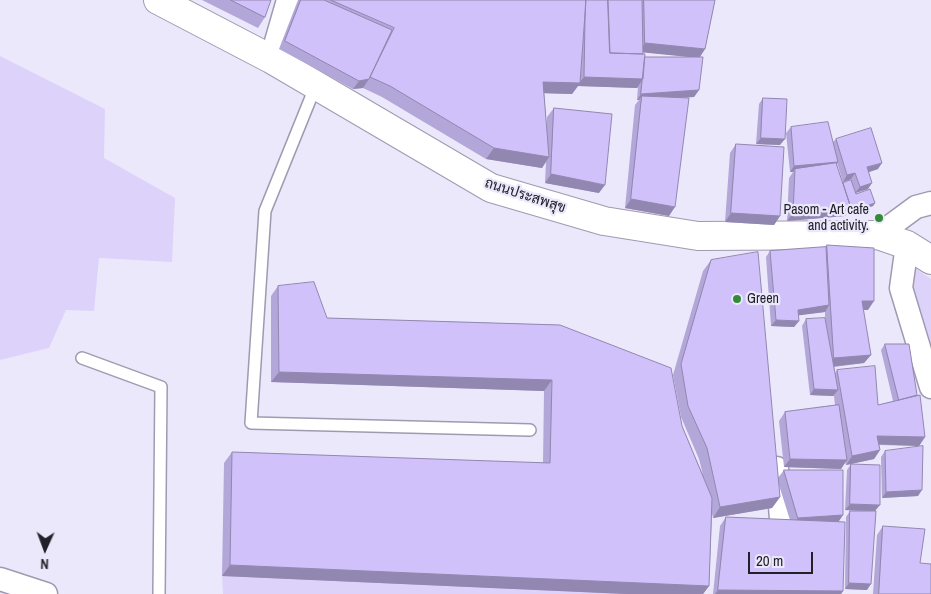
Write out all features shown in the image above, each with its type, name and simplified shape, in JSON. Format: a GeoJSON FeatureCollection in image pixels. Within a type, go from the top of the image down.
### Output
{"type":"FeatureCollection","features":[{"type":"Feature","properties":{"kind":"street","name":"ถนนประสพสุข"},"geometry":{"type":"LineString","coordinates":[[158,0],[271,58],[491,188],[604,221],[756,245],[878,235],[907,245],[931,260]]}},
{"type":"Feature","properties":{"kind":"street"},"geometry":{"type":"LineString","coordinates":[[271,58],[288,0]]}},
{"type":"Feature","properties":{"kind":"street"},"geometry":{"type":"LineString","coordinates":[[878,235],[916,207],[931,204]]}},
{"type":"Feature","properties":{"kind":"street"},"geometry":{"type":"LineString","coordinates":[[907,245],[901,288],[931,387]]}},
{"type":"Feature","properties":{"kind":"street"},"geometry":{"type":"LineString","coordinates":[[775,450],[781,518]]}},
{"type":"Feature","properties":{"kind":"street"},"geometry":{"type":"LineString","coordinates":[[0,579],[46,594]]}},
{"type":"Feature","properties":{"kind":"lane"},"geometry":{"type":"LineString","coordinates":[[316,85],[265,211],[251,423],[530,430]]}},
{"type":"Feature","properties":{"kind":"lane"},"geometry":{"type":"LineString","coordinates":[[82,358],[161,387],[159,594]]}},
{"type":"Feature","properties":{"kind":"shaded area"},"geometry":{"type":"Polygon","coordinates":[[[0,56],[105,109],[104,158],[175,198],[172,262],[99,258],[94,311],[66,310],[49,348],[0,360],[0,56]]]}},
{"type":"Feature","properties":{"kind":"shaded area"},"geometry":{"type":"Polygon","coordinates":[[[913,267],[931,279],[931,358],[911,287],[913,267]]]}},
{"type":"Feature","properties":{"kind":"shaded area"},"geometry":{"type":"Polygon","coordinates":[[[222,576],[626,594],[223,594],[222,576]]]}},
{"type":"Feature","properties":{"kind":"building"},"geometry":{"type":"Polygon","coordinates":[[[231,0],[271,0],[265,17],[231,0]]]}},
{"type":"Feature","properties":{"kind":"building"},"geometry":{"type":"Polygon","coordinates":[[[301,0],[324,0],[392,30],[369,79],[359,81],[285,41],[301,0]]]}},
{"type":"Feature","properties":{"kind":"building"},"geometry":{"type":"Polygon","coordinates":[[[331,0],[586,0],[580,83],[543,82],[549,157],[494,148],[390,86],[370,77],[394,28],[331,0]]]}},
{"type":"Feature","properties":{"kind":"building"},"geometry":{"type":"Polygon","coordinates":[[[586,0],[608,0],[610,53],[645,54],[643,79],[584,77],[586,0]]]}},
{"type":"Feature","properties":{"kind":"building"},"geometry":{"type":"Polygon","coordinates":[[[608,0],[642,0],[643,54],[610,53],[608,0]]]}},
{"type":"Feature","properties":{"kind":"building"},"geometry":{"type":"Polygon","coordinates":[[[644,0],[715,0],[705,49],[645,43],[644,0]]]}},
{"type":"Feature","properties":{"kind":"building"},"geometry":{"type":"Polygon","coordinates":[[[645,57],[703,57],[699,90],[641,94],[645,57]]]}},
{"type":"Feature","properties":{"kind":"building"},"geometry":{"type":"Polygon","coordinates":[[[642,96],[689,98],[675,207],[631,199],[642,96]]]}},
{"type":"Feature","properties":{"kind":"building"},"geometry":{"type":"Polygon","coordinates":[[[763,98],[787,99],[785,139],[761,138],[763,98]]]}},
{"type":"Feature","properties":{"kind":"building"},"geometry":{"type":"Polygon","coordinates":[[[554,108],[612,114],[605,185],[551,174],[554,108]]]}},
{"type":"Feature","properties":{"kind":"building"},"geometry":{"type":"Polygon","coordinates":[[[828,122],[838,162],[794,166],[791,127],[828,122]]]}},
{"type":"Feature","properties":{"kind":"building"},"geometry":{"type":"Polygon","coordinates":[[[871,128],[882,163],[867,167],[872,183],[860,187],[855,173],[847,175],[836,139],[871,128]]]}},
{"type":"Feature","properties":{"kind":"building"},"geometry":{"type":"Polygon","coordinates":[[[736,144],[784,147],[780,216],[731,213],[736,144]]]}},
{"type":"Feature","properties":{"kind":"building"},"geometry":{"type":"Polygon","coordinates":[[[836,163],[851,208],[793,213],[795,169],[836,163]]]}},
{"type":"Feature","properties":{"kind":"building"},"geometry":{"type":"Polygon","coordinates":[[[851,180],[856,194],[870,189],[875,203],[851,211],[843,183],[851,180]]]}},
{"type":"Feature","properties":{"kind":"building"},"geometry":{"type":"Polygon","coordinates":[[[827,245],[874,248],[874,301],[862,301],[871,355],[834,358],[827,245]]]}},
{"type":"Feature","properties":{"kind":"building"},"geometry":{"type":"Polygon","coordinates":[[[826,247],[829,305],[798,310],[799,321],[776,320],[770,251],[826,247]]]}},
{"type":"Feature","properties":{"kind":"building"},"geometry":{"type":"Polygon","coordinates":[[[758,252],[780,497],[720,507],[707,448],[688,406],[681,364],[711,260],[758,252]]]}},
{"type":"Feature","properties":{"kind":"building"},"geometry":{"type":"Polygon","coordinates":[[[314,282],[327,318],[560,325],[671,368],[682,426],[712,498],[709,586],[230,565],[232,452],[550,463],[552,380],[279,372],[278,286],[314,282]]]}},
{"type":"Feature","properties":{"kind":"building"},"geometry":{"type":"Polygon","coordinates":[[[825,318],[838,390],[814,389],[806,319],[825,318]]]}},
{"type":"Feature","properties":{"kind":"building"},"geometry":{"type":"Polygon","coordinates":[[[885,344],[909,344],[917,395],[899,400],[885,344]]]}},
{"type":"Feature","properties":{"kind":"building"},"geometry":{"type":"Polygon","coordinates":[[[875,366],[878,405],[920,395],[925,437],[877,436],[880,450],[852,456],[837,370],[875,366]]]}},
{"type":"Feature","properties":{"kind":"building"},"geometry":{"type":"Polygon","coordinates":[[[839,405],[847,460],[790,459],[785,412],[839,405]]]}},
{"type":"Feature","properties":{"kind":"building"},"geometry":{"type":"Polygon","coordinates":[[[923,446],[922,490],[886,492],[885,451],[923,446]]]}},
{"type":"Feature","properties":{"kind":"building"},"geometry":{"type":"Polygon","coordinates":[[[851,464],[880,465],[880,505],[850,504],[851,464]]]}},
{"type":"Feature","properties":{"kind":"building"},"geometry":{"type":"Polygon","coordinates":[[[784,470],[843,470],[843,515],[798,518],[784,470]]]}},
{"type":"Feature","properties":{"kind":"building"},"geometry":{"type":"Polygon","coordinates":[[[850,511],[876,511],[871,584],[849,583],[850,511]]]}},
{"type":"Feature","properties":{"kind":"building"},"geometry":{"type":"Polygon","coordinates":[[[726,517],[845,522],[843,591],[718,590],[726,517]]]}},
{"type":"Feature","properties":{"kind":"building"},"geometry":{"type":"Polygon","coordinates":[[[883,526],[925,529],[920,563],[931,564],[931,594],[879,594],[883,526]]]}},
{"type":"Feature","properties":{"kind":"place","name":"Pasom - Art cafe and activity."},"geometry":{"type":"Point","coordinates":[879,218]}},
{"type":"Feature","properties":{"kind":"place","name":"Green"},"geometry":{"type":"Point","coordinates":[737,299]}}]}
